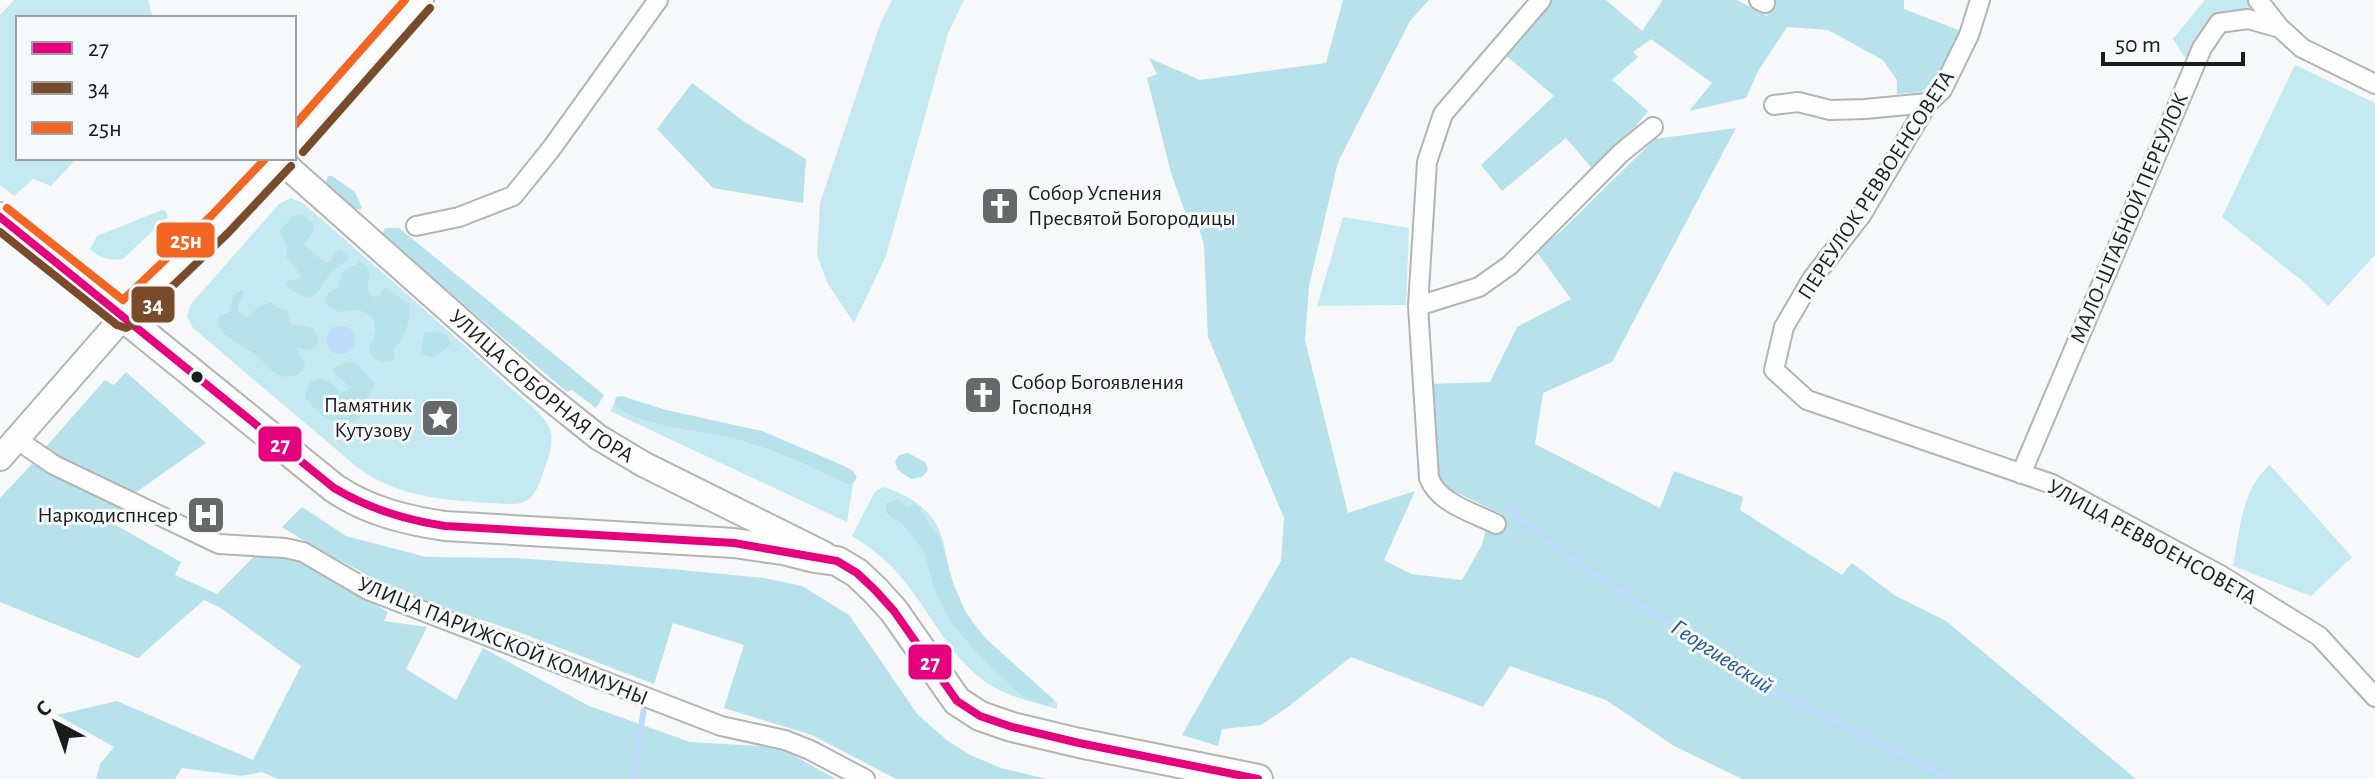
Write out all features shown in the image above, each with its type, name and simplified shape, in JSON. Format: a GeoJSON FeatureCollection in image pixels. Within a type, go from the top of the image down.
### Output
{"type":"FeatureCollection","features":[{"type":"Feature","properties":{"kind":"main road"},"geometry":{"type":"LineString","coordinates":[[296,142],[421,0]]}},
{"type":"Feature","properties":{"kind":"main road"},"geometry":{"type":"LineString","coordinates":[[0,458],[124,316],[220,224],[279,160]]}},
{"type":"Feature","properties":{"kind":"main road","name":"УЛИЦА СОБОРНАЯ ГОРА"},"geometry":{"type":"LineString","coordinates":[[291,160],[533,385],[598,437],[717,503],[787,534],[837,561]]}},
{"type":"Feature","properties":{"kind":"main road"},"geometry":{"type":"LineString","coordinates":[[0,217],[334,488],[357,503],[383,513],[445,526],[749,545],[837,561],[857,573],[875,590],[894,611],[957,701],[980,716],[1079,743],[1258,779]]}},
{"type":"Feature","properties":{"kind":"street"},"geometry":{"type":"LineString","coordinates":[[416,226],[459,217],[513,196],[551,149],[658,0]]}},
{"type":"Feature","properties":{"kind":"street"},"geometry":{"type":"LineString","coordinates":[[1496,524],[1447,500],[1432,486],[1429,478],[1418,306],[1427,162],[1443,114],[1541,0]]}},
{"type":"Feature","properties":{"kind":"street","name":"ПЕРЕУЛОК РЕВВОЕНСОВЕТА"},"geometry":{"type":"LineString","coordinates":[[1774,370],[1784,327],[1812,279],[1862,214],[1928,103],[1942,90],[1969,35],[1980,0]]}},
{"type":"Feature","properties":{"kind":"street"},"geometry":{"type":"LineString","coordinates":[[2258,0],[2280,28],[2302,48],[2375,84]]}},
{"type":"Feature","properties":{"kind":"street","name":"МАЛО-ШТАБНОЙ ПЕРЕУЛОК"},"geometry":{"type":"LineString","coordinates":[[2021,474],[2202,48],[2219,23],[2248,19],[2280,28]]}},
{"type":"Feature","properties":{"kind":"street"},"geometry":{"type":"LineString","coordinates":[[1774,105],[1798,102],[1830,110],[1854,110],[1928,103]]}},
{"type":"Feature","properties":{"kind":"street"},"geometry":{"type":"LineString","coordinates":[[1418,306],[1479,287],[1510,265],[1621,153],[1653,127]]}},
{"type":"Feature","properties":{"kind":"street","name":"УЛИЦА РЕВВОЕНСОВЕТА"},"geometry":{"type":"LineString","coordinates":[[1774,370],[1807,400],[2052,484],[2222,576],[2319,636],[2375,697]]}},
{"type":"Feature","properties":{"kind":"street","name":"УЛИЦА ПАРИЖСКОЙ КОММУНЫ"},"geometry":{"type":"LineString","coordinates":[[16,439],[54,465],[219,544],[303,552],[368,590],[721,726],[785,740],[865,779]]}},
{"type":"Feature","properties":{"kind":"shaded area"},"geometry":{"type":"Polygon","coordinates":[[[14,0],[148,0],[152,16],[16,16],[16,160],[75,160],[51,186],[33,179],[14,196],[0,185],[0,15],[14,0]]]}},
{"type":"Feature","properties":{"kind":"shaded area"},"geometry":{"type":"Polygon","coordinates":[[[892,0],[964,0],[948,33],[886,256],[854,323],[828,284],[817,256],[820,203],[880,24],[892,0]]]}},
{"type":"Feature","properties":{"kind":"shaded area"},"geometry":{"type":"Polygon","coordinates":[[[1343,0],[1429,0],[1410,21],[1338,162],[1309,286],[1305,340],[1348,513],[1415,491],[1384,560],[1411,574],[1462,580],[1482,545],[1486,529],[1503,515],[1437,483],[1430,384],[1490,382],[1517,327],[1571,299],[1536,251],[1560,232],[1655,139],[1736,128],[1612,362],[1543,393],[1535,444],[1660,508],[1674,471],[1743,497],[1740,510],[1842,575],[1852,563],[1894,595],[1946,621],[2136,779],[1742,779],[1674,746],[1606,700],[1510,666],[1483,707],[1351,657],[1261,725],[1222,729],[1218,746],[1182,735],[1281,561],[1284,518],[1208,337],[1204,245],[1197,221],[1188,220],[1171,173],[1147,78],[1157,74],[1149,58],[1200,80],[1326,63],[1343,0]]]}},
{"type":"Feature","properties":{"kind":"shaded area"},"geometry":{"type":"Polygon","coordinates":[[[1548,0],[1606,0],[1642,31],[1663,0],[1737,0],[1767,16],[1772,0],[1904,0],[1904,9],[1961,31],[1940,74],[1922,92],[1897,94],[1897,80],[1883,60],[1828,30],[1787,27],[1758,71],[1746,98],[1689,111],[1712,83],[1651,39],[1633,52],[1638,57],[1612,80],[1648,111],[1597,174],[1566,138],[1502,191],[1481,165],[1554,96],[1502,52],[1548,0]]]}},
{"type":"Feature","properties":{"kind":"shaded area"},"geometry":{"type":"Polygon","coordinates":[[[2205,0],[2252,0],[2260,11],[2222,14],[2200,35],[2185,58],[2173,39],[2205,0]]]}},
{"type":"Feature","properties":{"kind":"shaded area"},"geometry":{"type":"Polygon","coordinates":[[[2295,65],[2375,103],[2375,255],[2328,306],[2305,283],[2222,217],[2295,65]]]}},
{"type":"Feature","properties":{"kind":"shaded area"},"geometry":{"type":"Polygon","coordinates":[[[692,83],[746,123],[806,159],[803,203],[713,188],[657,129],[692,83]]]}},
{"type":"Feature","properties":{"kind":"shaded area"},"geometry":{"type":"Polygon","coordinates":[[[328,176],[355,192],[362,208],[354,208],[335,195],[326,182],[328,176]]]}},
{"type":"Feature","properties":{"kind":"shaded area"},"geometry":{"type":"Polygon","coordinates":[[[291,198],[303,203],[542,416],[550,429],[551,447],[538,486],[529,499],[510,504],[438,498],[405,491],[373,478],[193,328],[187,316],[191,304],[279,204],[291,198]]]}},
{"type":"Feature","properties":{"kind":"shaded area"},"geometry":{"type":"Polygon","coordinates":[[[162,210],[168,217],[123,259],[105,258],[90,249],[97,236],[162,210]]]}},
{"type":"Feature","properties":{"kind":"shaded area"},"geometry":{"type":"Polygon","coordinates":[[[302,214],[314,224],[304,244],[326,263],[339,250],[348,254],[349,258],[331,273],[315,294],[307,297],[288,288],[285,282],[301,278],[286,257],[287,247],[280,231],[293,216],[302,214]]]}},
{"type":"Feature","properties":{"kind":"shaded area"},"geometry":{"type":"Polygon","coordinates":[[[1343,217],[1409,228],[1406,305],[1317,306],[1343,217]]]}},
{"type":"Feature","properties":{"kind":"shaded area"},"geometry":{"type":"Polygon","coordinates":[[[385,228],[399,228],[604,395],[596,408],[572,390],[567,392],[382,235],[385,228]]]}},
{"type":"Feature","properties":{"kind":"shaded area"},"geometry":{"type":"Polygon","coordinates":[[[359,261],[368,270],[368,289],[373,297],[385,287],[409,305],[406,329],[393,350],[395,360],[386,362],[371,355],[370,345],[375,332],[373,318],[361,311],[338,312],[324,302],[328,293],[339,287],[341,274],[359,261]]]}},
{"type":"Feature","properties":{"kind":"shaded area"},"geometry":{"type":"Polygon","coordinates":[[[242,290],[238,310],[247,318],[260,306],[272,302],[288,311],[291,324],[315,331],[318,342],[315,348],[296,348],[305,364],[299,374],[281,376],[221,330],[218,322],[220,315],[229,313],[233,296],[242,290]]]}},
{"type":"Feature","properties":{"kind":"shaded area"},"geometry":{"type":"Polygon","coordinates":[[[341,326],[351,330],[355,340],[351,350],[341,354],[331,350],[327,340],[331,330],[341,326]]]}},
{"type":"Feature","properties":{"kind":"shaded area"},"geometry":{"type":"Polygon","coordinates":[[[439,331],[447,336],[451,344],[434,356],[421,353],[424,333],[439,331]]]}},
{"type":"Feature","properties":{"kind":"shaded area"},"geometry":{"type":"Polygon","coordinates":[[[346,362],[356,363],[375,384],[361,416],[344,424],[329,419],[315,409],[305,397],[305,392],[316,379],[329,381],[339,391],[347,391],[349,388],[333,369],[346,362]]]}},
{"type":"Feature","properties":{"kind":"shaded area"},"geometry":{"type":"Polygon","coordinates":[[[126,372],[206,443],[135,493],[44,449],[105,380],[114,385],[126,372]]]}},
{"type":"Feature","properties":{"kind":"shaded area"},"geometry":{"type":"Polygon","coordinates":[[[622,396],[666,410],[762,431],[842,465],[857,477],[853,484],[848,485],[752,444],[638,418],[614,404],[616,397],[622,396]]]}},
{"type":"Feature","properties":{"kind":"shaded area"},"geometry":{"type":"Polygon","coordinates":[[[614,404],[638,418],[738,440],[794,460],[848,485],[853,484],[847,522],[610,411],[614,404]]]}},
{"type":"Feature","properties":{"kind":"shaded area"},"geometry":{"type":"Polygon","coordinates":[[[908,453],[925,462],[928,470],[922,477],[911,479],[898,470],[895,461],[899,455],[908,453]]]}},
{"type":"Feature","properties":{"kind":"shaded area"},"geometry":{"type":"Polygon","coordinates":[[[32,464],[124,505],[114,524],[181,562],[175,575],[217,594],[269,541],[388,612],[384,621],[427,627],[406,669],[456,700],[483,648],[589,706],[690,742],[778,747],[836,779],[278,779],[262,772],[242,776],[182,768],[175,779],[96,779],[100,764],[114,747],[57,715],[117,701],[253,760],[301,666],[221,608],[204,600],[138,658],[0,602],[0,498],[32,464]]]}},
{"type":"Feature","properties":{"kind":"shaded area"},"geometry":{"type":"Polygon","coordinates":[[[2270,465],[2352,557],[2311,596],[2233,566],[2247,498],[2260,475],[2270,465]]]}},
{"type":"Feature","properties":{"kind":"shaded area"},"geometry":{"type":"Polygon","coordinates":[[[885,487],[910,498],[926,511],[942,539],[950,572],[965,610],[996,648],[1057,703],[1057,709],[1003,692],[973,672],[950,646],[895,570],[852,536],[874,493],[885,487]]]}},
{"type":"Feature","properties":{"kind":"shaded area"},"geometry":{"type":"Polygon","coordinates":[[[897,499],[908,507],[913,504],[919,506],[940,537],[953,583],[966,613],[983,636],[1054,700],[1048,706],[1021,695],[980,656],[949,620],[934,588],[924,552],[902,523],[886,511],[886,504],[897,499]]]}},
{"type":"Feature","properties":{"kind":"shaded area"},"geometry":{"type":"Polygon","coordinates":[[[302,507],[346,536],[426,557],[516,558],[671,569],[764,578],[802,586],[849,615],[918,715],[948,741],[970,755],[1001,768],[1047,779],[896,779],[812,735],[724,708],[744,645],[673,623],[654,684],[521,633],[403,594],[282,527],[302,507]]]}},
{"type":"Feature","properties":{"kind":"waterway","name":"Георгиевский"},"geometry":{"type":"LineString","coordinates":[[1511,510],[1547,541],[1763,686],[1949,779]]}},
{"type":"Feature","properties":{"kind":"waterway"},"geometry":{"type":"LineString","coordinates":[[633,779],[644,708]]}},
{"type":"Feature","properties":{"kind":"transit line","name":"25н"},"geometry":{"type":"LineString","coordinates":[[296,124],[405,0]]}},
{"type":"Feature","properties":{"kind":"transit line","name":"34"},"geometry":{"type":"LineString","coordinates":[[303,152],[430,8]]}},
{"type":"Feature","properties":{"kind":"transit line","name":"25н"},"geometry":{"type":"LineString","coordinates":[[7,208],[123,300],[264,160]]}},
{"type":"Feature","properties":{"kind":"transit line","name":"34"},"geometry":{"type":"LineString","coordinates":[[0,232],[117,325],[126,328],[228,233],[291,166]]}},
{"type":"Feature","properties":{"kind":"transit line","name":"27"},"geometry":{"type":"LineString","coordinates":[[0,217],[334,488],[360,502],[402,517],[445,526],[734,543],[837,561],[857,573],[875,590],[894,611],[957,701],[980,716],[1079,743],[1258,779]]}},
{"type":"Feature","properties":{"kind":"place","name":"Собор Успения Пресвятой Богородицы"},"geometry":{"type":"Point","coordinates":[1000,206]}},
{"type":"Feature","properties":{"kind":"place","name":"Собор Богоявления Господня"},"geometry":{"type":"Point","coordinates":[983,395]}},
{"type":"Feature","properties":{"kind":"place","name":"Памятник Кутузову"},"geometry":{"type":"Point","coordinates":[440,418]}},
{"type":"Feature","properties":{"kind":"place","name":"Наркодиспнсер"},"geometry":{"type":"Point","coordinates":[206,515]}}]}
